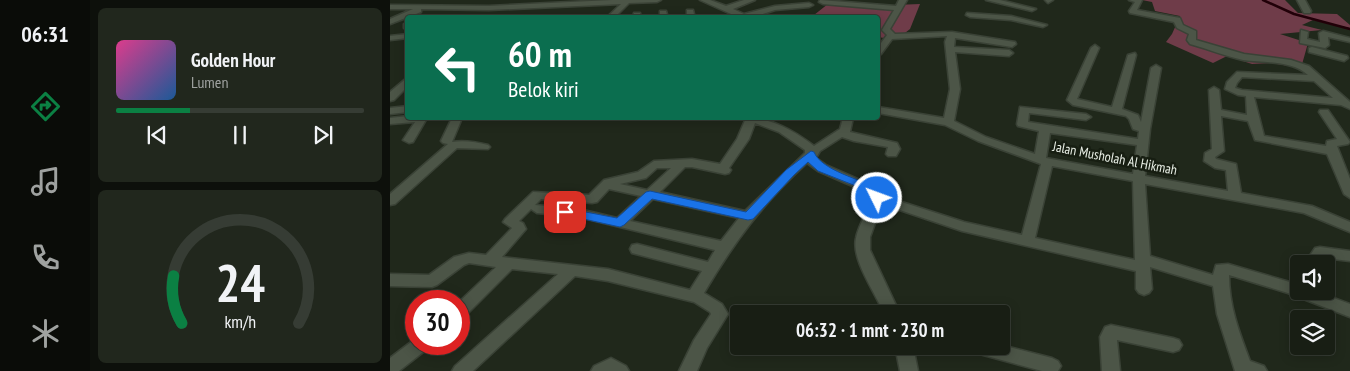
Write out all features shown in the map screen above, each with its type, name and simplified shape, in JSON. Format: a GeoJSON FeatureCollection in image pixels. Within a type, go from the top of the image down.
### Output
{"type":"FeatureCollection","features":[{"type":"Feature","properties":{"kind":"street"},"geometry":{"type":"LineString","coordinates":[[392,9],[489,8],[594,1],[657,0]]}},
{"type":"Feature","properties":{"kind":"street"},"geometry":{"type":"LineString","coordinates":[[704,0],[741,15]]}},
{"type":"Feature","properties":{"kind":"street"},"geometry":{"type":"LineString","coordinates":[[726,9],[751,0]]}},
{"type":"Feature","properties":{"kind":"street"},"geometry":{"type":"LineString","coordinates":[[890,37],[891,34],[886,30],[903,0]]}},
{"type":"Feature","properties":{"kind":"street"},"geometry":{"type":"LineString","coordinates":[[990,0],[1032,9]]}},
{"type":"Feature","properties":{"kind":"street"},"geometry":{"type":"LineString","coordinates":[[1133,0],[1139,2],[1133,11],[1176,20],[1180,26],[1193,33],[1191,40],[1193,42],[1243,57],[1291,63],[1306,68],[1347,104]]}},
{"type":"Feature","properties":{"kind":"street"},"geometry":{"type":"LineString","coordinates":[[1301,0],[1308,11]]}},
{"type":"Feature","properties":{"kind":"street"},"geometry":{"type":"LineString","coordinates":[[613,15],[633,1]]}},
{"type":"Feature","properties":{"kind":"street"},"geometry":{"type":"LineString","coordinates":[[823,2],[875,3],[899,8]]}},
{"type":"Feature","properties":{"kind":"street"},"geometry":{"type":"LineString","coordinates":[[752,15],[763,11],[808,3]]}},
{"type":"Feature","properties":{"kind":"street"},"geometry":{"type":"LineString","coordinates":[[390,22],[420,8]]}},
{"type":"Feature","properties":{"kind":"street"},"geometry":{"type":"LineString","coordinates":[[481,15],[489,8]]}},
{"type":"Feature","properties":{"kind":"street"},"geometry":{"type":"LineString","coordinates":[[880,47],[890,37],[963,24],[1011,18],[1043,25]]}},
{"type":"Feature","properties":{"kind":"street"},"geometry":{"type":"LineString","coordinates":[[950,49],[1012,45],[963,24]]}},
{"type":"Feature","properties":{"kind":"street"},"geometry":{"type":"LineString","coordinates":[[948,122],[955,89],[949,42],[963,24]]}},
{"type":"Feature","properties":{"kind":"street"},"geometry":{"type":"LineString","coordinates":[[1304,32],[1303,41],[1312,47],[1344,58]]}},
{"type":"Feature","properties":{"kind":"street"},"geometry":{"type":"LineString","coordinates":[[1312,47],[1325,46],[1320,32],[1350,40]]}},
{"type":"Feature","properties":{"kind":"street"},"geometry":{"type":"LineString","coordinates":[[390,38],[405,36]]}},
{"type":"Feature","properties":{"kind":"street"},"geometry":{"type":"LineString","coordinates":[[1306,68],[1312,47]]}},
{"type":"Feature","properties":{"kind":"street"},"geometry":{"type":"LineString","coordinates":[[1095,48],[1072,100],[1132,115],[1137,126],[1145,129]]}},
{"type":"Feature","properties":{"kind":"street"},"geometry":{"type":"LineString","coordinates":[[1116,111],[1132,55]]}},
{"type":"Feature","properties":{"kind":"street"},"geometry":{"type":"LineString","coordinates":[[1144,289],[1139,178],[1145,129],[1156,68]]}},
{"type":"Feature","properties":{"kind":"street"},"geometry":{"type":"LineString","coordinates":[[1318,78],[1238,69],[1230,89],[1234,92],[1347,104]]}},
{"type":"Feature","properties":{"kind":"street"},"geometry":{"type":"LineString","coordinates":[[390,98],[405,83]]}},
{"type":"Feature","properties":{"kind":"street"},"geometry":{"type":"LineString","coordinates":[[1214,90],[1218,151],[1210,153],[1210,161],[1232,167],[1235,196]]}},
{"type":"Feature","properties":{"kind":"street"},"geometry":{"type":"LineString","coordinates":[[390,98],[405,96]]}},
{"type":"Feature","properties":{"kind":"street"},"geometry":{"type":"LineString","coordinates":[[1250,98],[1256,134],[1264,140],[1332,151]]}},
{"type":"Feature","properties":{"kind":"street"},"geometry":{"type":"LineString","coordinates":[[390,111],[405,109]]}},
{"type":"Feature","properties":{"kind":"street"},"geometry":{"type":"LineString","coordinates":[[1086,117],[1024,109],[1022,124],[1144,143]]}},
{"type":"Feature","properties":{"kind":"street","name":"Jalan Musholah Al Hikmah"},"geometry":{"type":"LineString","coordinates":[[880,110],[948,122],[982,139],[1043,160],[1307,209],[1350,227]]}},
{"type":"Feature","properties":{"kind":"street"},"geometry":{"type":"LineString","coordinates":[[1214,112],[1253,119]]}},
{"type":"Feature","properties":{"kind":"street"},"geometry":{"type":"LineString","coordinates":[[1324,112],[1344,142],[1332,143],[1332,151],[1350,194]]}},
{"type":"Feature","properties":{"kind":"street"},"geometry":{"type":"LineString","coordinates":[[390,121],[405,120]]}},
{"type":"Feature","properties":{"kind":"street"},"geometry":{"type":"LineString","coordinates":[[409,140],[420,120]]}},
{"type":"Feature","properties":{"kind":"street"},"geometry":{"type":"LineString","coordinates":[[447,141],[455,120]]}},
{"type":"Feature","properties":{"kind":"street"},"geometry":{"type":"LineString","coordinates":[[490,260],[519,229],[518,226],[510,222],[538,195],[592,199],[608,183],[642,175],[653,165],[692,164],[724,169],[743,139],[751,120]]}},
{"type":"Feature","properties":{"kind":"street"},"geometry":{"type":"LineString","coordinates":[[759,120],[779,126],[811,149],[810,159],[822,168],[875,190],[878,194],[864,231],[862,250],[888,305]]}},
{"type":"Feature","properties":{"kind":"street"},"geometry":{"type":"LineString","coordinates":[[390,280],[432,281],[464,258],[608,274],[692,297],[724,247],[748,216],[790,172],[824,142],[844,131],[847,120]]}},
{"type":"Feature","properties":{"kind":"street"},"geometry":{"type":"LineString","coordinates":[[1027,241],[1043,160],[1045,129]]}},
{"type":"Feature","properties":{"kind":"street"},"geometry":{"type":"LineString","coordinates":[[844,131],[854,138],[893,145],[892,154]]}},
{"type":"Feature","properties":{"kind":"street"},"geometry":{"type":"LineString","coordinates":[[390,201],[454,145],[462,144],[484,147]]}},
{"type":"Feature","properties":{"kind":"street"},"geometry":{"type":"LineString","coordinates":[[620,223],[682,164]]}},
{"type":"Feature","properties":{"kind":"street"},"geometry":{"type":"LineString","coordinates":[[613,186],[748,216]]}},
{"type":"Feature","properties":{"kind":"street"},"geometry":{"type":"LineString","coordinates":[[877,198],[962,226],[1027,241],[1143,263],[1221,284]]}},
{"type":"Feature","properties":{"kind":"street"},"geometry":{"type":"LineString","coordinates":[[537,209],[579,213],[724,247]]}},
{"type":"Feature","properties":{"kind":"street"},"geometry":{"type":"LineString","coordinates":[[637,249],[712,268]]}},
{"type":"Feature","properties":{"kind":"street"},"geometry":{"type":"LineString","coordinates":[[1316,255],[1320,252],[1350,256]]}},
{"type":"Feature","properties":{"kind":"street"},"geometry":{"type":"LineString","coordinates":[[470,301],[510,262]]}},
{"type":"Feature","properties":{"kind":"street"},"geometry":{"type":"LineString","coordinates":[[1248,370],[1225,314],[1221,294],[1220,269],[1228,268],[1284,286],[1350,311]]}},
{"type":"Feature","properties":{"kind":"street"},"geometry":{"type":"LineString","coordinates":[[461,371],[572,270]]}},
{"type":"Feature","properties":{"kind":"street"},"geometry":{"type":"LineString","coordinates":[[688,371],[700,345],[720,314],[716,308],[695,295]]}},
{"type":"Feature","properties":{"kind":"street"},"geometry":{"type":"LineString","coordinates":[[1111,371],[1108,337],[1111,332],[1173,346]]}},
{"type":"Feature","properties":{"kind":"street"},"geometry":{"type":"LineString","coordinates":[[390,368],[407,355]]}},
{"type":"Feature","properties":{"kind":"street"},"geometry":{"type":"LineString","coordinates":[[906,355],[909,371]]}},
{"type":"Feature","properties":{"kind":"street"},"geometry":{"type":"LineString","coordinates":[[1010,355],[1052,366]]}},
{"type":"Feature","properties":{"kind":"street"},"geometry":{"type":"LineString","coordinates":[[600,371],[611,366],[620,371]]}},
{"type":"Feature","properties":{"kind":"shaded area"},"geometry":{"type":"Polygon","coordinates":[[[833,0],[870,6],[920,4],[910,29],[896,40],[880,37],[880,15],[814,15],[833,0]]]}},
{"type":"Feature","properties":{"kind":"shaded area"},"geometry":{"type":"Polygon","coordinates":[[[1142,0],[1285,0],[1298,13],[1337,14],[1350,25],[1350,28],[1313,20],[1302,25],[1322,30],[1280,34],[1308,43],[1301,68],[1271,63],[1252,64],[1227,56],[1213,63],[1166,42],[1180,16],[1155,11],[1152,2],[1142,0]]]}},
{"type":"Feature","properties":{"kind":"waterway"},"geometry":{"type":"LineString","coordinates":[[1263,0],[1294,14],[1350,29]]}},
{"type":"Feature","properties":{"kind":"route"},"geometry":{"type":"LineString","coordinates":[[565,212],[579,213],[620,223],[650,195],[748,216],[790,172],[811,154],[810,159],[822,168],[875,190],[878,194],[877,198]]}}]}
